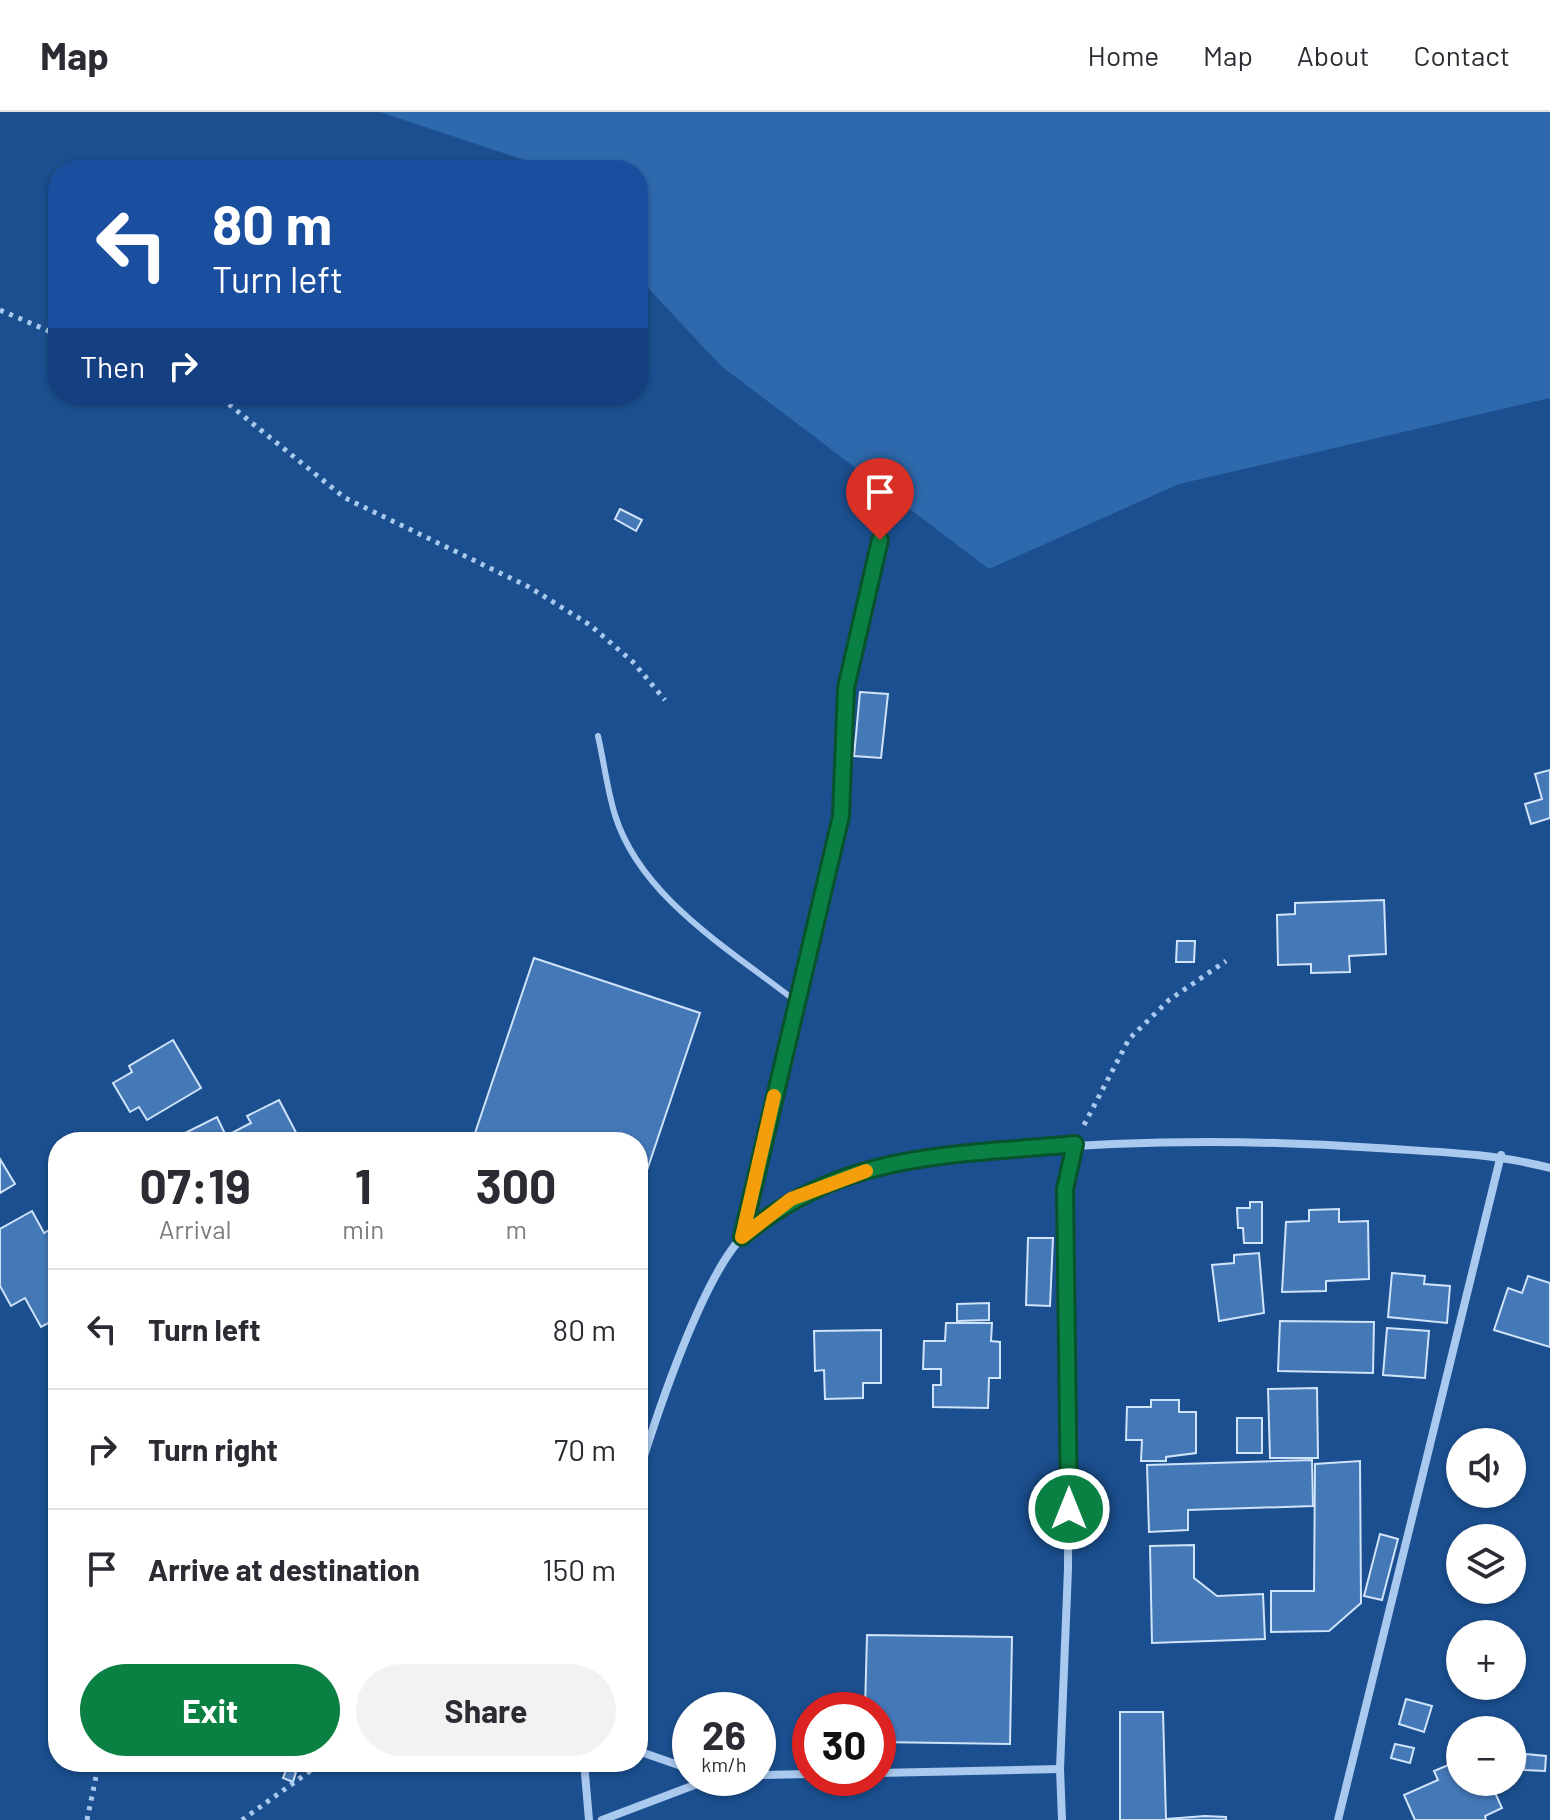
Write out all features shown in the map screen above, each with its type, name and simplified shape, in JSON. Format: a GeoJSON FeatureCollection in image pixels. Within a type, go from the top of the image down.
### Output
{"type":"FeatureCollection","features":[{"type":"Feature","properties":{"kind":"street"},"geometry":{"type":"LineString","coordinates":[[648,1442],[694,1324],[723,1263],[742,1237],[791,1199],[894,1162],[1075,1144],[1248,1140],[1501,1155],[1550,1168]]}},
{"type":"Feature","properties":{"kind":"street"},"geometry":{"type":"LineString","coordinates":[[1062,1820],[1060,1769],[1068,1554],[1065,1189],[1075,1144]]}},
{"type":"Feature","properties":{"kind":"street"},"geometry":{"type":"LineString","coordinates":[[1338,1820],[1501,1155]]}},
{"type":"Feature","properties":{"kind":"street"},"geometry":{"type":"LineString","coordinates":[[648,1754],[672,1763]]}},
{"type":"Feature","properties":{"kind":"street"},"geometry":{"type":"LineString","coordinates":[[896,1773],[1060,1769]]}},
{"type":"Feature","properties":{"kind":"street"},"geometry":{"type":"LineString","coordinates":[[585,1772],[589,1820]]}},
{"type":"Feature","properties":{"kind":"street"},"geometry":{"type":"LineString","coordinates":[[602,1820],[672,1794]]}},
{"type":"Feature","properties":{"kind":"lane"},"geometry":{"type":"LineString","coordinates":[[742,1237],[841,816],[846,688],[887,510]]}},
{"type":"Feature","properties":{"kind":"lane"},"geometry":{"type":"LineString","coordinates":[[598,736],[615,817],[642,867],[670,901],[798,1003]]}},
{"type":"Feature","properties":{"kind":"path"},"geometry":{"type":"LineString","coordinates":[[0,310],[48,331]]}},
{"type":"Feature","properties":{"kind":"path"},"geometry":{"type":"LineString","coordinates":[[228,404],[345,498],[529,587],[590,625],[633,662],[665,700]]}},
{"type":"Feature","properties":{"kind":"path"},"geometry":{"type":"LineString","coordinates":[[1075,1144],[1112,1066],[1129,1039],[1169,1000],[1226,961]]}},
{"type":"Feature","properties":{"kind":"path"},"geometry":{"type":"LineString","coordinates":[[87,1820],[97,1772]]}},
{"type":"Feature","properties":{"kind":"path"},"geometry":{"type":"LineString","coordinates":[[242,1820],[309,1772]]}},
{"type":"Feature","properties":{"kind":"shaded area"},"geometry":{"type":"Polygon","coordinates":[[[380,112],[1550,112],[1550,398],[1179,484],[989,569],[721,366],[648,288],[648,160],[524,160],[380,112]]]}},
{"type":"Feature","properties":{"kind":"building"},"geometry":{"type":"Polygon","coordinates":[[[620,509],[642,520],[636,531],[615,519],[620,509]]]}},
{"type":"Feature","properties":{"kind":"building"},"geometry":{"type":"Polygon","coordinates":[[[860,692],[888,694],[881,758],[854,756],[860,692]]]}},
{"type":"Feature","properties":{"kind":"building"},"geometry":{"type":"Polygon","coordinates":[[[1550,770],[1550,818],[1531,824],[1525,804],[1542,799],[1535,774],[1550,770]]]}},
{"type":"Feature","properties":{"kind":"building"},"geometry":{"type":"Polygon","coordinates":[[[1384,900],[1386,954],[1349,956],[1350,972],[1311,973],[1311,964],[1278,965],[1277,915],[1295,914],[1295,903],[1384,900]]]}},
{"type":"Feature","properties":{"kind":"building"},"geometry":{"type":"Polygon","coordinates":[[[1177,941],[1195,941],[1194,962],[1176,962],[1177,941]]]}},
{"type":"Feature","properties":{"kind":"building"},"geometry":{"type":"Polygon","coordinates":[[[534,958],[700,1013],[648,1167],[648,1132],[475,1132],[534,958]]]}},
{"type":"Feature","properties":{"kind":"building"},"geometry":{"type":"Polygon","coordinates":[[[173,1040],[201,1088],[147,1120],[139,1107],[130,1112],[113,1083],[132,1072],[129,1066],[173,1040]]]}},
{"type":"Feature","properties":{"kind":"building"},"geometry":{"type":"Polygon","coordinates":[[[279,1100],[296,1132],[234,1132],[251,1123],[247,1116],[279,1100]]]}},
{"type":"Feature","properties":{"kind":"building"},"geometry":{"type":"Polygon","coordinates":[[[217,1117],[224,1132],[187,1132],[217,1117]]]}},
{"type":"Feature","properties":{"kind":"building"},"geometry":{"type":"Polygon","coordinates":[[[0,1159],[15,1184],[0,1193],[0,1159]]]}},
{"type":"Feature","properties":{"kind":"building"},"geometry":{"type":"Polygon","coordinates":[[[1250,1202],[1262,1202],[1262,1243],[1244,1243],[1243,1228],[1238,1228],[1237,1208],[1250,1208],[1250,1202]]]}},
{"type":"Feature","properties":{"kind":"building"},"geometry":{"type":"Polygon","coordinates":[[[1339,1209],[1339,1222],[1368,1221],[1369,1279],[1326,1281],[1326,1291],[1282,1292],[1286,1222],[1309,1221],[1309,1210],[1339,1209]]]}},
{"type":"Feature","properties":{"kind":"building"},"geometry":{"type":"Polygon","coordinates":[[[32,1211],[44,1233],[48,1231],[48,1323],[41,1327],[25,1298],[11,1306],[0,1286],[0,1229],[32,1211]]]}},
{"type":"Feature","properties":{"kind":"building"},"geometry":{"type":"Polygon","coordinates":[[[1028,1238],[1053,1238],[1050,1306],[1026,1305],[1028,1238]]]}},
{"type":"Feature","properties":{"kind":"building"},"geometry":{"type":"Polygon","coordinates":[[[1259,1253],[1264,1313],[1219,1321],[1212,1265],[1234,1263],[1234,1255],[1259,1253]]]}},
{"type":"Feature","properties":{"kind":"building"},"geometry":{"type":"Polygon","coordinates":[[[1392,1273],[1425,1276],[1424,1284],[1450,1286],[1447,1323],[1388,1317],[1392,1273]]]}},
{"type":"Feature","properties":{"kind":"building"},"geometry":{"type":"Polygon","coordinates":[[[1528,1276],[1550,1283],[1550,1347],[1494,1330],[1508,1288],[1522,1293],[1528,1276]]]}},
{"type":"Feature","properties":{"kind":"building"},"geometry":{"type":"Polygon","coordinates":[[[989,1303],[989,1320],[957,1321],[957,1304],[989,1303]]]}},
{"type":"Feature","properties":{"kind":"building"},"geometry":{"type":"Polygon","coordinates":[[[1280,1321],[1374,1322],[1373,1373],[1278,1371],[1280,1321]]]}},
{"type":"Feature","properties":{"kind":"building"},"geometry":{"type":"Polygon","coordinates":[[[946,1323],[992,1323],[991,1341],[1000,1342],[1000,1378],[989,1378],[988,1408],[933,1407],[933,1385],[941,1385],[941,1369],[923,1369],[924,1341],[945,1341],[946,1323]]]}},
{"type":"Feature","properties":{"kind":"building"},"geometry":{"type":"Polygon","coordinates":[[[1387,1328],[1429,1331],[1425,1378],[1383,1375],[1387,1328]]]}},
{"type":"Feature","properties":{"kind":"building"},"geometry":{"type":"Polygon","coordinates":[[[881,1330],[881,1383],[863,1383],[863,1398],[825,1399],[824,1370],[815,1371],[814,1331],[881,1330]]]}},
{"type":"Feature","properties":{"kind":"building"},"geometry":{"type":"Polygon","coordinates":[[[1317,1388],[1318,1458],[1270,1458],[1268,1389],[1317,1388]]]}},
{"type":"Feature","properties":{"kind":"building"},"geometry":{"type":"Polygon","coordinates":[[[1151,1400],[1179,1400],[1179,1412],[1196,1412],[1196,1453],[1166,1457],[1166,1461],[1141,1461],[1142,1440],[1126,1440],[1127,1407],[1151,1407],[1151,1400]]]}},
{"type":"Feature","properties":{"kind":"building"},"geometry":{"type":"Polygon","coordinates":[[[1237,1418],[1262,1418],[1262,1453],[1237,1453],[1237,1418]]]}},
{"type":"Feature","properties":{"kind":"building"},"geometry":{"type":"Polygon","coordinates":[[[1312,1460],[1313,1506],[1188,1510],[1188,1530],[1149,1532],[1147,1465],[1312,1460]]]}},
{"type":"Feature","properties":{"kind":"building"},"geometry":{"type":"Polygon","coordinates":[[[1360,1461],[1361,1603],[1329,1631],[1271,1632],[1271,1591],[1314,1591],[1315,1464],[1360,1461]]]}},
{"type":"Feature","properties":{"kind":"building"},"geometry":{"type":"Polygon","coordinates":[[[1380,1534],[1398,1539],[1382,1600],[1364,1596],[1380,1534]]]}},
{"type":"Feature","properties":{"kind":"building"},"geometry":{"type":"Polygon","coordinates":[[[1194,1545],[1194,1578],[1217,1596],[1263,1594],[1265,1639],[1152,1643],[1150,1546],[1194,1545]]]}},
{"type":"Feature","properties":{"kind":"building"},"geometry":{"type":"Polygon","coordinates":[[[867,1635],[1012,1637],[1010,1744],[896,1742],[896,1692],[865,1692],[867,1635]]]}},
{"type":"Feature","properties":{"kind":"building"},"geometry":{"type":"Polygon","coordinates":[[[1406,1699],[1432,1706],[1424,1732],[1399,1724],[1406,1699]]]}},
{"type":"Feature","properties":{"kind":"building"},"geometry":{"type":"Polygon","coordinates":[[[1120,1712],[1163,1712],[1166,1819],[1205,1816],[1226,1817],[1226,1820],[1120,1820],[1120,1712]]]}},
{"type":"Feature","properties":{"kind":"building"},"geometry":{"type":"Polygon","coordinates":[[[1395,1744],[1414,1748],[1410,1763],[1391,1758],[1395,1744]]]}},
{"type":"Feature","properties":{"kind":"building"},"geometry":{"type":"Polygon","coordinates":[[[1526,1754],[1546,1756],[1545,1771],[1526,1770],[1526,1754]]]}},
{"type":"Feature","properties":{"kind":"building"},"geometry":{"type":"Polygon","coordinates":[[[1446,1766],[1446,1796],[1497,1796],[1502,1808],[1485,1816],[1486,1820],[1415,1820],[1404,1795],[1438,1780],[1434,1771],[1446,1766]]]}},
{"type":"Feature","properties":{"kind":"building"},"geometry":{"type":"Polygon","coordinates":[[[285,1772],[296,1772],[293,1782],[283,1778],[285,1772]]]}},
{"type":"Feature","properties":{"kind":"slow traffic"},"geometry":{"type":"LineString","coordinates":[[774,1096],[742,1237],[791,1199],[866,1171]]}},
{"type":"Feature","properties":{"kind":"route"},"geometry":{"type":"LineString","coordinates":[[880,540],[846,688],[841,816],[819,921],[783,1058],[742,1237],[791,1199],[825,1184],[894,1162],[1075,1144],[1065,1189],[1069,1509]]}}]}
